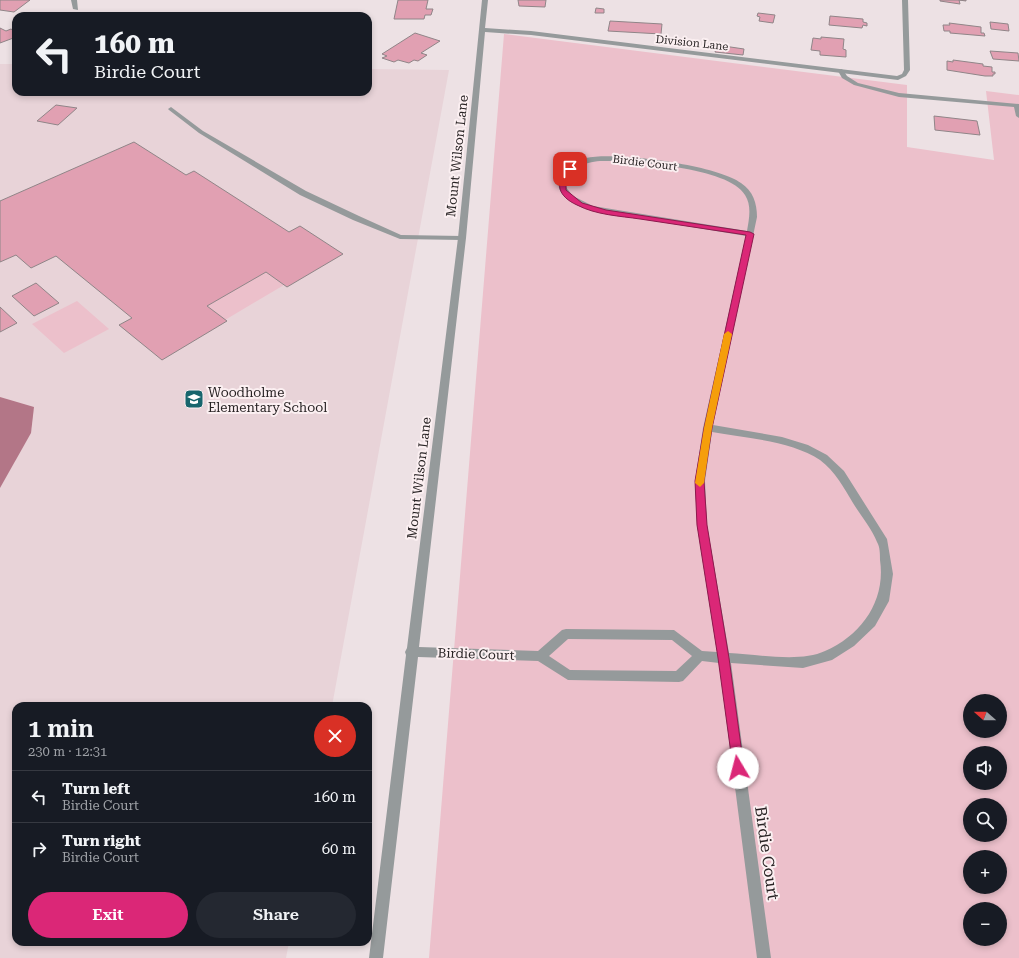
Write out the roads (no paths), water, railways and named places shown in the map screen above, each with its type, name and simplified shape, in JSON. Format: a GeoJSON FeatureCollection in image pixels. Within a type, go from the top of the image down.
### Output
{"type":"FeatureCollection","features":[{"type":"Feature","properties":{"kind":"street"},"geometry":{"type":"LineString","coordinates":[[74,0],[76,9]]}},
{"type":"Feature","properties":{"kind":"street","name":"Mount Wilson Lane"},"geometry":{"type":"LineString","coordinates":[[376,958],[411,652],[462,238],[484,30],[485,0]]}},
{"type":"Feature","properties":{"kind":"street","name":"Division Lane"},"geometry":{"type":"LineString","coordinates":[[484,30],[531,33],[898,78],[904,75],[907,70],[905,0]]}},
{"type":"Feature","properties":{"kind":"street"},"geometry":{"type":"LineString","coordinates":[[840,71],[844,77],[856,84],[899,95],[1018,106],[1019,116]]}},
{"type":"Feature","properties":{"kind":"street"},"geometry":{"type":"LineString","coordinates":[[171,109],[201,132],[304,193],[356,218],[400,236],[462,238]]}},
{"type":"Feature","properties":{"kind":"street","name":"Birdie Court"},"geometry":{"type":"LineString","coordinates":[[750,234],[592,208],[580,204],[570,198],[563,190],[562,182],[565,174],[579,164],[608,158],[691,168],[731,179],[746,191],[754,208],[750,234],[708,428],[700,481],[702,525],[724,658],[764,958]]}},
{"type":"Feature","properties":{"kind":"street"},"geometry":{"type":"LineString","coordinates":[[700,656],[679,677],[568,675],[540,656],[566,634],[674,636],[700,656],[803,663],[828,656],[850,642],[871,622],[883,601],[888,574],[883,542],[840,474],[824,458],[805,448],[782,441],[708,428]]}},
{"type":"Feature","properties":{"kind":"street","name":"Birdie Court"},"geometry":{"type":"LineString","coordinates":[[411,652],[540,656]]}},
{"type":"Feature","properties":{"kind":"place","name":"Woodholme Elementary School"},"geometry":{"type":"Point","coordinates":[194,399]}}]}
